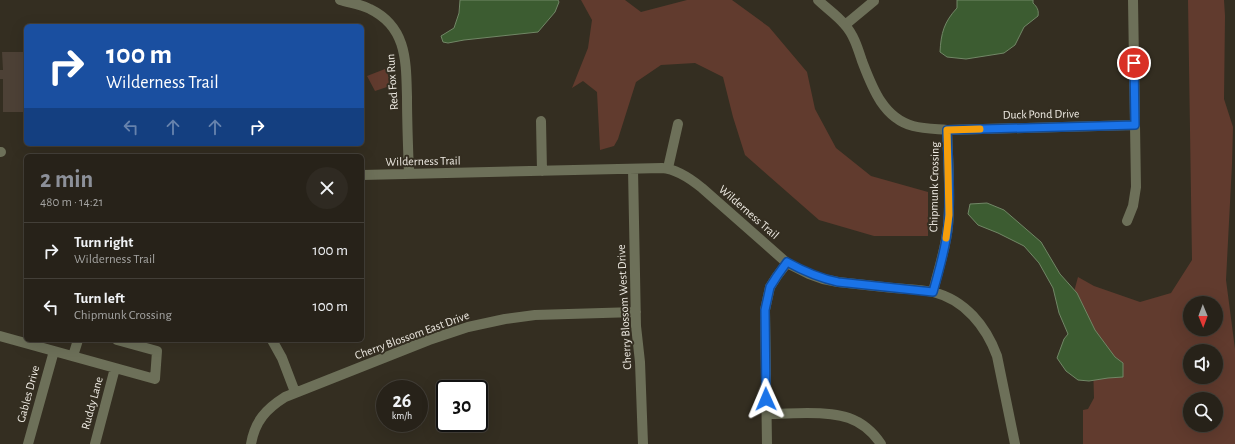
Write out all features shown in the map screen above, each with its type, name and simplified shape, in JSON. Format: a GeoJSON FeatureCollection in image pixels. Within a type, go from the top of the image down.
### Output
{"type":"FeatureCollection","features":[{"type":"Feature","properties":{"kind":"street","name":"Red Fox Run"},"geometry":{"type":"LineString","coordinates":[[340,0],[364,6],[376,12],[391,25],[401,41],[406,60],[409,174]]}},
{"type":"Feature","properties":{"kind":"street","name":"Duck Pond Drive"},"geometry":{"type":"LineString","coordinates":[[818,0],[845,25],[857,46],[872,84],[885,108],[904,123],[927,129],[947,130],[1135,125]]}},
{"type":"Feature","properties":{"kind":"street"},"geometry":{"type":"LineString","coordinates":[[1127,221],[1133,206],[1136,188],[1133,0]]}},
{"type":"Feature","properties":{"kind":"street"},"geometry":{"type":"LineString","coordinates":[[845,25],[874,1]]}},
{"type":"Feature","properties":{"kind":"street"},"geometry":{"type":"LineString","coordinates":[[541,121],[542,171]]}},
{"type":"Feature","properties":{"kind":"street"},"geometry":{"type":"LineString","coordinates":[[668,168],[678,124]]}},
{"type":"Feature","properties":{"kind":"street","name":"Chipmunk Crossing"},"geometry":{"type":"LineString","coordinates":[[933,292],[948,226],[949,188],[947,130]]}},
{"type":"Feature","properties":{"kind":"street","name":"Wilderness Trail"},"geometry":{"type":"LineString","coordinates":[[364,175],[668,168],[692,180],[787,262],[809,274],[838,282],[933,292],[963,306],[980,323],[997,356],[1015,444]]}},
{"type":"Feature","properties":{"kind":"street","name":"Cherry Blossom West Drive"},"geometry":{"type":"LineString","coordinates":[[633,169],[636,326],[640,362],[643,444]]}},
{"type":"Feature","properties":{"kind":"street"},"geometry":{"type":"LineString","coordinates":[[767,444],[765,310],[770,287],[787,262]]}},
{"type":"Feature","properties":{"kind":"street","name":"Cherry Blossom East Drive"},"geometry":{"type":"LineString","coordinates":[[251,444],[258,422],[268,409],[277,402],[295,392],[429,340],[468,327],[505,319],[535,315],[636,312]]}},
{"type":"Feature","properties":{"kind":"street"},"geometry":{"type":"LineString","coordinates":[[0,336],[155,379],[157,351],[124,342]]}},
{"type":"Feature","properties":{"kind":"street"},"geometry":{"type":"LineString","coordinates":[[73,356],[77,342]]}},
{"type":"Feature","properties":{"kind":"street"},"geometry":{"type":"LineString","coordinates":[[273,342],[282,358],[295,392]]}},
{"type":"Feature","properties":{"kind":"street","name":"Gables Drive"},"geometry":{"type":"LineString","coordinates":[[28,444],[54,351]]}},
{"type":"Feature","properties":{"kind":"street","name":"Ruddy Lane"},"geometry":{"type":"LineString","coordinates":[[95,444],[115,368]]}},
{"type":"Feature","properties":{"kind":"street"},"geometry":{"type":"LineString","coordinates":[[767,414],[840,414],[854,419],[865,426],[881,444]]}},
{"type":"Feature","properties":{"kind":"shaded area"},"geometry":{"type":"Polygon","coordinates":[[[460,0],[558,0],[559,2],[555,12],[538,32],[448,43],[443,42],[441,36],[454,28],[459,13],[460,0]]]}},
{"type":"Feature","properties":{"kind":"shaded area"},"geometry":{"type":"Polygon","coordinates":[[[581,0],[625,0],[641,12],[687,0],[732,0],[769,27],[807,72],[815,109],[836,148],[871,176],[928,192],[928,236],[874,236],[819,220],[745,155],[733,117],[723,77],[695,63],[661,65],[636,82],[618,139],[614,146],[600,150],[597,92],[583,81],[572,88],[588,48],[592,20],[581,0]]]}},
{"type":"Feature","properties":{"kind":"shaded area"},"geometry":{"type":"Polygon","coordinates":[[[957,0],[1033,0],[1033,3],[1038,10],[1038,16],[1024,27],[1015,45],[1004,53],[966,59],[947,57],[940,52],[941,39],[946,23],[957,8],[957,0]]]}},
{"type":"Feature","properties":{"kind":"shaded area"},"geometry":{"type":"Polygon","coordinates":[[[1188,0],[1224,0],[1224,99],[1233,127],[1226,280],[1235,349],[1235,444],[1083,444],[1083,410],[1088,409],[1094,398],[1093,364],[1071,303],[1078,277],[1094,286],[1140,302],[1171,293],[1192,260],[1188,0]]]}},
{"type":"Feature","properties":{"kind":"shaded area"},"geometry":{"type":"Polygon","coordinates":[[[385,69],[393,85],[375,91],[367,76],[385,69]]]}},
{"type":"Feature","properties":{"kind":"shaded area"},"geometry":{"type":"Polygon","coordinates":[[[987,203],[1004,210],[1041,242],[1060,274],[1077,293],[1095,330],[1115,357],[1123,363],[1123,377],[1089,381],[1078,380],[1066,371],[1057,358],[1064,339],[1068,334],[1059,313],[1053,288],[1039,263],[1024,246],[978,225],[968,214],[970,204],[987,203]]]}},
{"type":"Feature","properties":{"kind":"building"},"geometry":{"type":"Polygon","coordinates":[[[2,52],[24,52],[24,112],[3,112],[3,79],[0,79],[0,70],[3,70],[2,52]]]}},
{"type":"Feature","properties":{"kind":"slow traffic"},"geometry":{"type":"LineString","coordinates":[[946,238],[949,215],[947,130],[980,129]]}},
{"type":"Feature","properties":{"kind":"route"},"geometry":{"type":"LineString","coordinates":[[766,399],[765,310],[770,287],[787,262],[809,274],[823,279],[838,282],[933,292],[946,237],[949,215],[947,130],[1135,125],[1134,63]]}}]}
